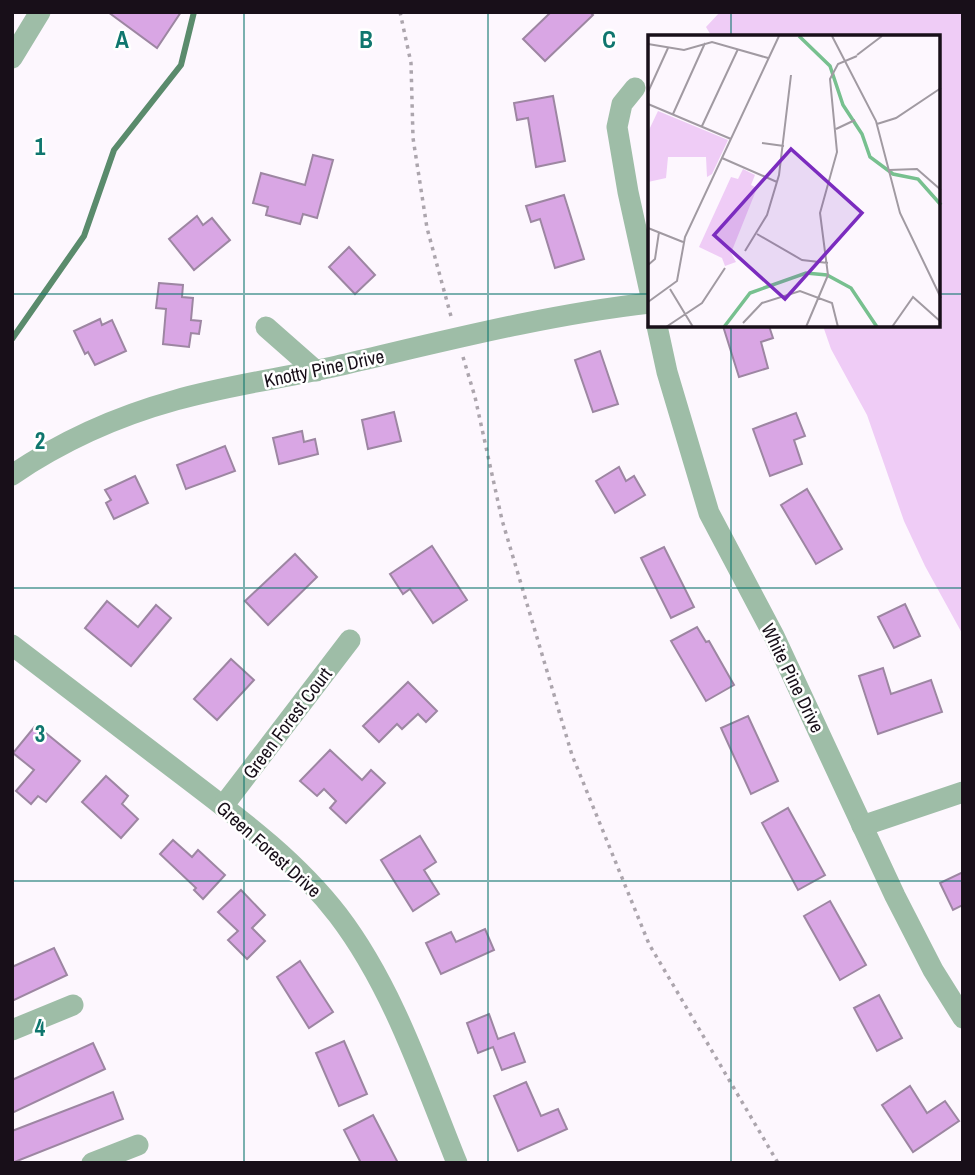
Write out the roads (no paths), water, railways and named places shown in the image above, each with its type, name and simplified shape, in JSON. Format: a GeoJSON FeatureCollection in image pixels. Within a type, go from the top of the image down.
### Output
{"type":"FeatureCollection","features":[{"type":"Feature","properties":{"kind":"street"},"geometry":{"type":"LineString","coordinates":[[12,58],[40,12]]}},
{"type":"Feature","properties":{"kind":"street"},"geometry":{"type":"LineString","coordinates":[[635,88],[622,104],[617,127],[648,287]]}},
{"type":"Feature","properties":{"kind":"street","name":"Knotty Pine Drive"},"geometry":{"type":"LineString","coordinates":[[12,475],[66,442],[137,412],[177,400],[538,320],[648,303]]}},
{"type":"Feature","properties":{"kind":"street"},"geometry":{"type":"LineString","coordinates":[[265,327],[316,371]]}},
{"type":"Feature","properties":{"kind":"street","name":"White Pine Drive"},"geometry":{"type":"LineString","coordinates":[[657,327],[667,372],[709,513],[775,636],[862,827],[933,970],[963,1018]]}},
{"type":"Feature","properties":{"kind":"street","name":"Green Forest Court"},"geometry":{"type":"LineString","coordinates":[[223,806],[350,640]]}},
{"type":"Feature","properties":{"kind":"street","name":"Green Forest Drive"},"geometry":{"type":"LineString","coordinates":[[12,645],[223,806],[292,864],[316,889],[358,944],[376,976],[457,1163]]}},
{"type":"Feature","properties":{"kind":"street"},"geometry":{"type":"LineString","coordinates":[[862,827],[963,792]]}},
{"type":"Feature","properties":{"kind":"street"},"geometry":{"type":"LineString","coordinates":[[12,1031],[73,1005]]}},
{"type":"Feature","properties":{"kind":"street"},"geometry":{"type":"LineString","coordinates":[[92,1163],[138,1145]]}},
{"type":"Feature","properties":{"kind":"waterway"},"geometry":{"type":"LineString","coordinates":[[12,339],[84,236],[114,150],[181,65],[194,12]]}}]}
